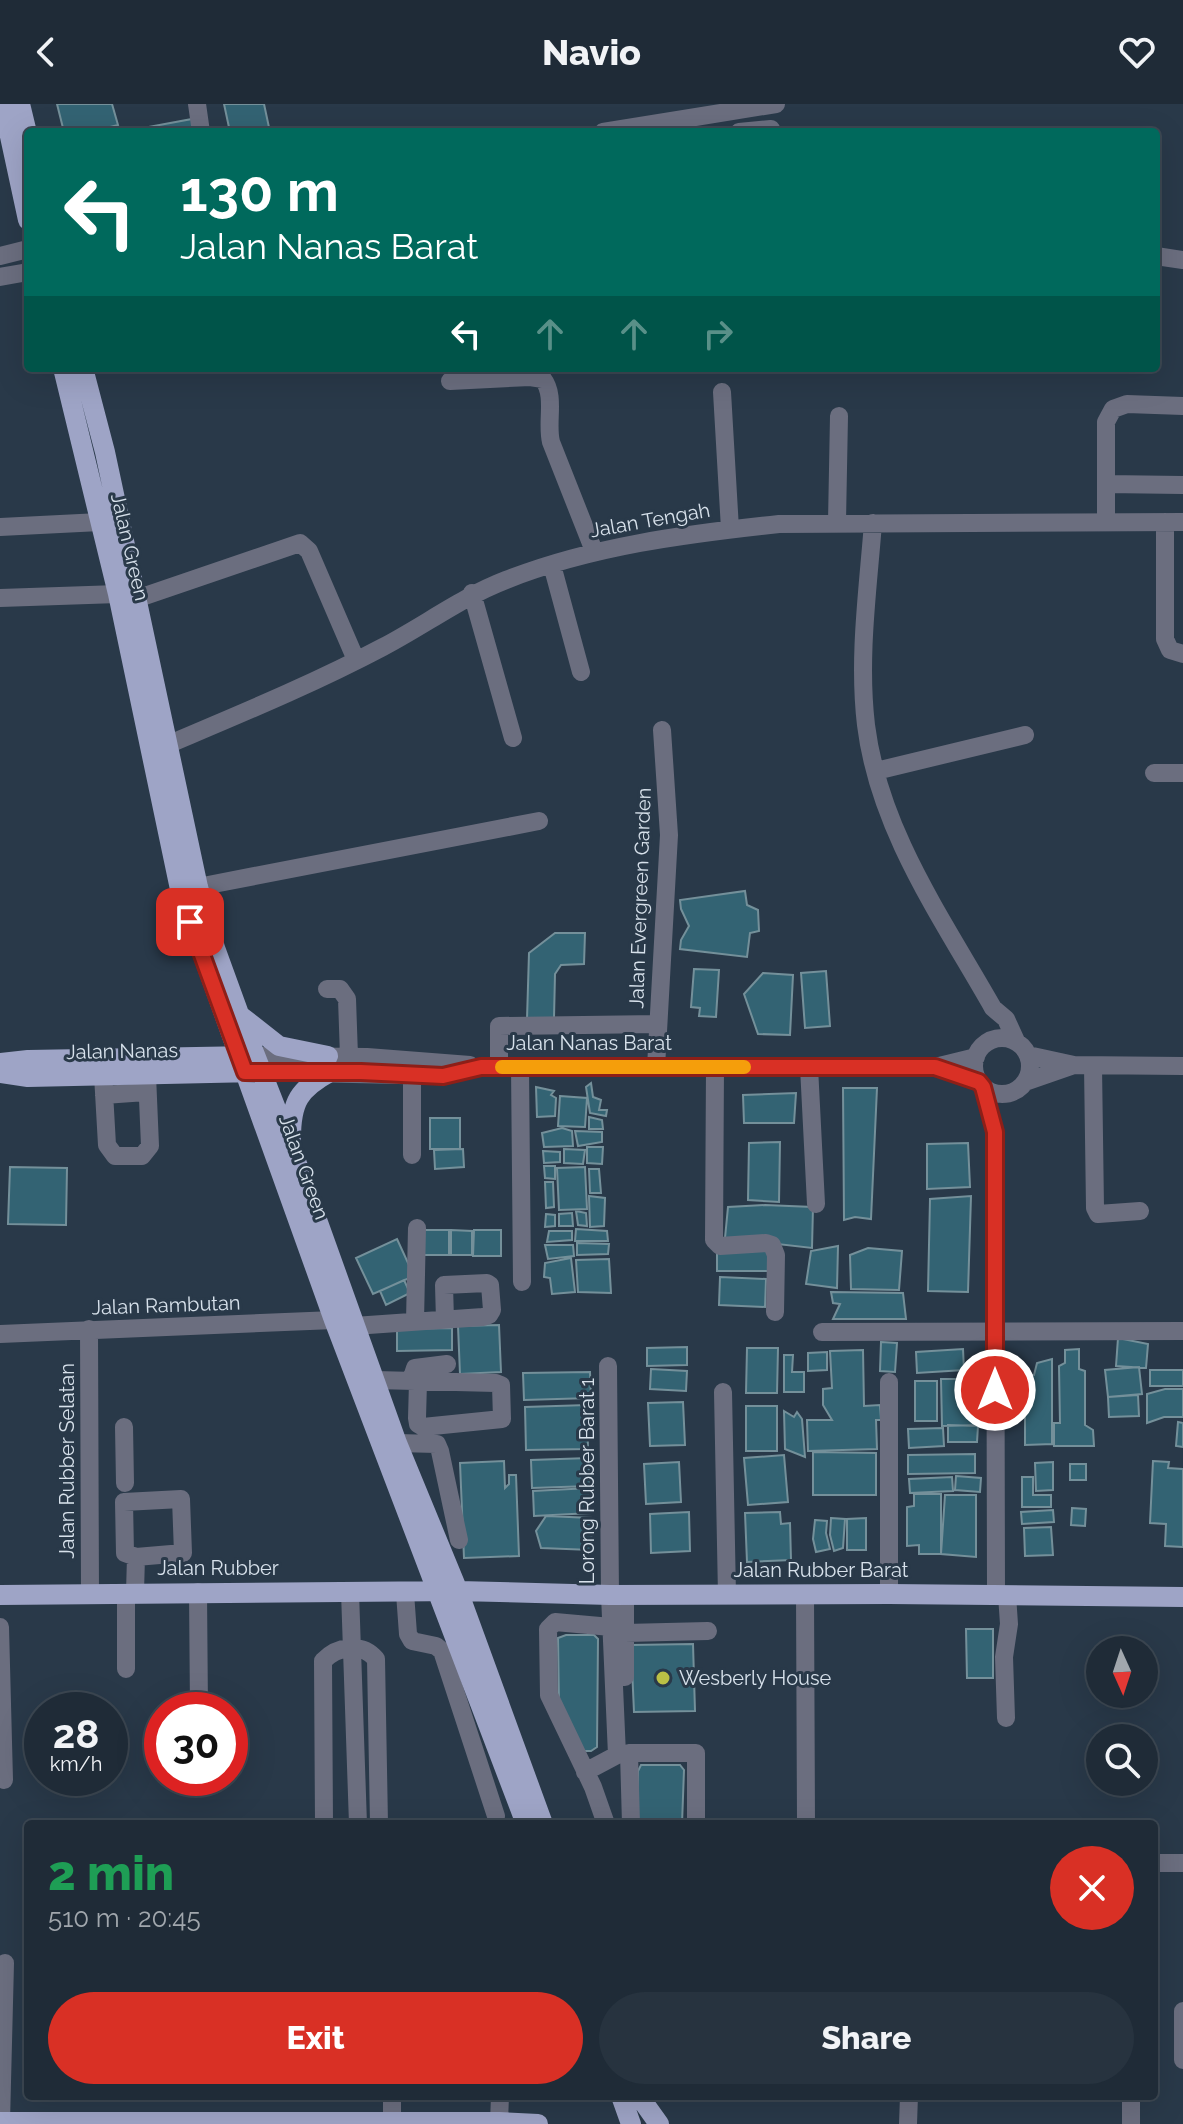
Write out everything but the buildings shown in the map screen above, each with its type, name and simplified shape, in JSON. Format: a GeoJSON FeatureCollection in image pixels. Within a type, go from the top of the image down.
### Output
{"type":"FeatureCollection","features":[{"type":"Feature","properties":{"kind":"main road"},"geometry":{"type":"LineString","coordinates":[[3,104],[24,201]]}},
{"type":"Feature","properties":{"kind":"main road"},"geometry":{"type":"LineString","coordinates":[[20,104],[26,128]]}},
{"type":"Feature","properties":{"kind":"main road","name":"Jalan Green"},"geometry":{"type":"LineString","coordinates":[[64,372],[100,522],[127,596],[167,745],[198,887],[215,948],[239,1014],[250,1064],[291,1147],[397,1443],[458,1591],[542,1820]]}},
{"type":"Feature","properties":{"kind":"main road","name":"Jalan Green"},"geometry":{"type":"LineString","coordinates":[[84,372],[105,452],[127,596],[181,894],[250,1064],[334,1320],[524,1820]]}},
{"type":"Feature","properties":{"kind":"main road"},"geometry":{"type":"LineString","coordinates":[[239,1014],[279,1046],[329,1064],[298,1097],[291,1113],[291,1147]]}},
{"type":"Feature","properties":{"kind":"main road","name":"Jalan Nanas"},"geometry":{"type":"LineString","coordinates":[[0,1063],[28,1060],[250,1064]]}},
{"type":"Feature","properties":{"kind":"main road","name":"Jalan Nanas"},"geometry":{"type":"LineString","coordinates":[[0,1073],[104,1085],[147,1084],[250,1064]]}},
{"type":"Feature","properties":{"kind":"main road","name":"Jalan Rubber Barat"},"geometry":{"type":"LineString","coordinates":[[436,1592],[1183,1597]]}},
{"type":"Feature","properties":{"kind":"main road","name":"Jalan Rubber"},"geometry":{"type":"LineString","coordinates":[[0,1595],[436,1592]]}},
{"type":"Feature","properties":{"kind":"main road"},"geometry":{"type":"LineString","coordinates":[[622,2100],[631,2124]]}},
{"type":"Feature","properties":{"kind":"main road"},"geometry":{"type":"LineString","coordinates":[[642,2100],[659,2124]]}},
{"type":"Feature","properties":{"kind":"main road"},"geometry":{"type":"LineString","coordinates":[[1,2122],[538,2124]]}},
{"type":"Feature","properties":{"kind":"street"},"geometry":{"type":"LineString","coordinates":[[197,104],[200,128]]}},
{"type":"Feature","properties":{"kind":"street"},"geometry":{"type":"LineString","coordinates":[[658,128],[776,104]]}},
{"type":"Feature","properties":{"kind":"street"},"geometry":{"type":"LineString","coordinates":[[0,256],[24,250]]}},
{"type":"Feature","properties":{"kind":"street"},"geometry":{"type":"LineString","coordinates":[[1160,257],[1183,260]]}},
{"type":"Feature","properties":{"kind":"street"},"geometry":{"type":"LineString","coordinates":[[0,277],[24,273]]}},
{"type":"Feature","properties":{"kind":"street"},"geometry":{"type":"LineString","coordinates":[[450,381],[543,379],[549,387],[548,428],[551,442],[594,551]]}},
{"type":"Feature","properties":{"kind":"street"},"geometry":{"type":"LineString","coordinates":[[722,392],[730,529]]}},
{"type":"Feature","properties":{"kind":"street"},"geometry":{"type":"LineString","coordinates":[[1106,522],[1106,422],[1113,409],[1127,404],[1183,406]]}},
{"type":"Feature","properties":{"kind":"street"},"geometry":{"type":"LineString","coordinates":[[837,522],[839,416]]}},
{"type":"Feature","properties":{"kind":"street"},"geometry":{"type":"LineString","coordinates":[[1106,484],[1183,485]]}},
{"type":"Feature","properties":{"kind":"street"},"geometry":{"type":"LineString","coordinates":[[0,527],[100,522]]}},
{"type":"Feature","properties":{"kind":"street","name":"Jalan Tengah"},"geometry":{"type":"LineString","coordinates":[[167,745],[269,702],[356,660],[472,593],[594,551],[730,529],[837,522],[1174,522]]}},
{"type":"Feature","properties":{"kind":"street"},"geometry":{"type":"LineString","coordinates":[[1174,522],[1165,639],[1170,650],[1183,654]]}},
{"type":"Feature","properties":{"kind":"street"},"geometry":{"type":"LineString","coordinates":[[873,523],[863,667],[866,726],[881,795],[905,853],[993,1008],[1006,1019],[1030,1064],[1022,1085],[995,1132]]}},
{"type":"Feature","properties":{"kind":"street"},"geometry":{"type":"LineString","coordinates":[[0,598],[127,596],[300,543],[309,551],[356,660]]}},
{"type":"Feature","properties":{"kind":"street"},"geometry":{"type":"LineString","coordinates":[[552,565],[581,672]]}},
{"type":"Feature","properties":{"kind":"street"},"geometry":{"type":"LineString","coordinates":[[472,593],[513,738]]}},
{"type":"Feature","properties":{"kind":"street","name":"Jalan Evergreen Garden"},"geometry":{"type":"LineString","coordinates":[[656,1067],[669,835],[662,730]]}},
{"type":"Feature","properties":{"kind":"street"},"geometry":{"type":"LineString","coordinates":[[876,771],[1025,735]]}},
{"type":"Feature","properties":{"kind":"street"},"geometry":{"type":"LineString","coordinates":[[1154,773],[1183,773]]}},
{"type":"Feature","properties":{"kind":"street"},"geometry":{"type":"LineString","coordinates":[[198,887],[539,821]]}},
{"type":"Feature","properties":{"kind":"street"},"geometry":{"type":"LineString","coordinates":[[327,989],[340,989],[347,999],[349,1056]]}},
{"type":"Feature","properties":{"kind":"street"},"geometry":{"type":"LineString","coordinates":[[990,1040],[993,1008]]}},
{"type":"Feature","properties":{"kind":"street"},"geometry":{"type":"LineString","coordinates":[[250,1064],[329,1064],[349,1056],[490,1067],[499,1026],[658,1024]]}},
{"type":"Feature","properties":{"kind":"street"},"geometry":{"type":"LineString","coordinates":[[1006,1718],[1004,1657],[1009,1624],[1001,1595],[995,1331],[995,1132],[974,1066],[976,1057],[981,1047],[990,1040],[1008,1038],[1022,1048],[1074,1065],[1183,1066]]}},
{"type":"Feature","properties":{"kind":"street","name":"Jalan Nanas Barat"},"geometry":{"type":"LineString","coordinates":[[329,1064],[443,1076],[490,1067],[935,1067],[976,1057]]}},
{"type":"Feature","properties":{"kind":"street"},"geometry":{"type":"LineString","coordinates":[[981,1084],[998,1093],[1074,1065]]}},
{"type":"Feature","properties":{"kind":"street"},"geometry":{"type":"LineString","coordinates":[[1093,1066],[1095,1208],[1098,1214],[1140,1211]]}},
{"type":"Feature","properties":{"kind":"street"},"geometry":{"type":"LineString","coordinates":[[520,1067],[522,1282]]}},
{"type":"Feature","properties":{"kind":"street"},"geometry":{"type":"LineString","coordinates":[[715,1067],[714,1240],[720,1246],[772,1245],[776,1255],[775,1312]]}},
{"type":"Feature","properties":{"kind":"street"},"geometry":{"type":"LineString","coordinates":[[809,1067],[816,1204]]}},
{"type":"Feature","properties":{"kind":"street","name":"Jalan Nanas Barat"},"geometry":{"type":"LineString","coordinates":[[935,1067],[981,1084]]}},
{"type":"Feature","properties":{"kind":"street"},"geometry":{"type":"LineString","coordinates":[[412,1075],[412,1155]]}},
{"type":"Feature","properties":{"kind":"street"},"geometry":{"type":"LineString","coordinates":[[104,1085],[107,1145],[115,1156],[142,1156],[150,1146],[147,1084]]}},
{"type":"Feature","properties":{"kind":"street"},"geometry":{"type":"LineString","coordinates":[[415,1321],[417,1228]]}},
{"type":"Feature","properties":{"kind":"street","name":"Jalan Rambutan"},"geometry":{"type":"LineString","coordinates":[[0,1334],[334,1320]]}},
{"type":"Feature","properties":{"kind":"street"},"geometry":{"type":"LineString","coordinates":[[354,1326],[445,1320]]}},
{"type":"Feature","properties":{"kind":"street","name":"Jalan Rubber Selatan"},"geometry":{"type":"LineString","coordinates":[[89,1329],[90,1594]]}},
{"type":"Feature","properties":{"kind":"street"},"geometry":{"type":"LineString","coordinates":[[822,1332],[1183,1331]]}},
{"type":"Feature","properties":{"kind":"street"},"geometry":{"type":"LineString","coordinates":[[375,1380],[414,1381],[496,1383],[501,1385],[502,1419],[423,1427],[418,1424],[414,1381],[415,1368],[447,1364]]}},
{"type":"Feature","properties":{"kind":"street","name":"Lorong Rubber Barat 1"},"geometry":{"type":"LineString","coordinates":[[608,1366],[618,1630]]}},
{"type":"Feature","properties":{"kind":"street"},"geometry":{"type":"LineString","coordinates":[[889,1382],[889,1594]]}},
{"type":"Feature","properties":{"kind":"street"},"geometry":{"type":"LineString","coordinates":[[723,1392],[727,1595]]}},
{"type":"Feature","properties":{"kind":"street"},"geometry":{"type":"LineString","coordinates":[[89,1469],[124,1475],[124,1427]]}},
{"type":"Feature","properties":{"kind":"street"},"geometry":{"type":"LineString","coordinates":[[397,1443],[437,1444],[459,1540]]}},
{"type":"Feature","properties":{"kind":"street"},"geometry":{"type":"LineString","coordinates":[[126,1669],[130,1593],[136,1557]]}},
{"type":"Feature","properties":{"kind":"street"},"geometry":{"type":"LineString","coordinates":[[198,1592],[199,1692]]}},
{"type":"Feature","properties":{"kind":"street"},"geometry":{"type":"LineString","coordinates":[[350,1592],[358,1820]]}},
{"type":"Feature","properties":{"kind":"street"},"geometry":{"type":"LineString","coordinates":[[405,1593],[408,1634],[412,1641],[436,1646],[442,1651],[496,1816]]}},
{"type":"Feature","properties":{"kind":"street"},"geometry":{"type":"LineString","coordinates":[[805,1594],[806,1820]]}},
{"type":"Feature","properties":{"kind":"street"},"geometry":{"type":"LineString","coordinates":[[604,1820],[549,1695],[548,1629],[555,1622],[618,1630],[708,1631]]}},
{"type":"Feature","properties":{"kind":"street"},"geometry":{"type":"LineString","coordinates":[[0,1627],[4,1780]]}},
{"type":"Feature","properties":{"kind":"street"},"geometry":{"type":"LineString","coordinates":[[618,1630],[625,1710]]}},
{"type":"Feature","properties":{"kind":"street"},"geometry":{"type":"LineString","coordinates":[[618,1630],[623,1754],[631,1820]]}},
{"type":"Feature","properties":{"kind":"street"},"geometry":{"type":"LineString","coordinates":[[324,1820],[323,1661],[338,1650],[352,1648],[366,1649],[376,1659],[379,1820]]}},
{"type":"Feature","properties":{"kind":"street"},"geometry":{"type":"LineString","coordinates":[[585,1772],[623,1754],[696,1753],[696,1820]]}},
{"type":"Feature","properties":{"kind":"street"},"geometry":{"type":"LineString","coordinates":[[1158,1863],[1183,1863]]}},
{"type":"Feature","properties":{"kind":"street"},"geometry":{"type":"LineString","coordinates":[[1,2122],[5,1963]]}},
{"type":"Feature","properties":{"kind":"street"},"geometry":{"type":"LineString","coordinates":[[1183,2011],[1183,2060]]}},
{"type":"Feature","properties":{"kind":"street"},"geometry":{"type":"LineString","coordinates":[[387,2123],[391,2100]]}},
{"type":"Feature","properties":{"kind":"street"},"geometry":{"type":"LineString","coordinates":[[499,2122],[500,2100]]}},
{"type":"Feature","properties":{"kind":"street"},"geometry":{"type":"LineString","coordinates":[[908,2124],[909,2100]]}},
{"type":"Feature","properties":{"kind":"street"},"geometry":{"type":"LineString","coordinates":[[1131,2100],[1131,2124]]}},
{"type":"Feature","properties":{"kind":"slow traffic"},"geometry":{"type":"LineString","coordinates":[[502,1067],[744,1067]]}},
{"type":"Feature","properties":{"kind":"place","name":"Wesberly House"},"geometry":{"type":"Point","coordinates":[663,1678]}},
{"type":"Feature","properties":{"kind":"route"},"geometry":{"type":"LineString","coordinates":[[190,922],[245,1072],[443,1076],[481,1067],[935,1067],[979,1082],[995,1132],[995,1390]]}}]}
